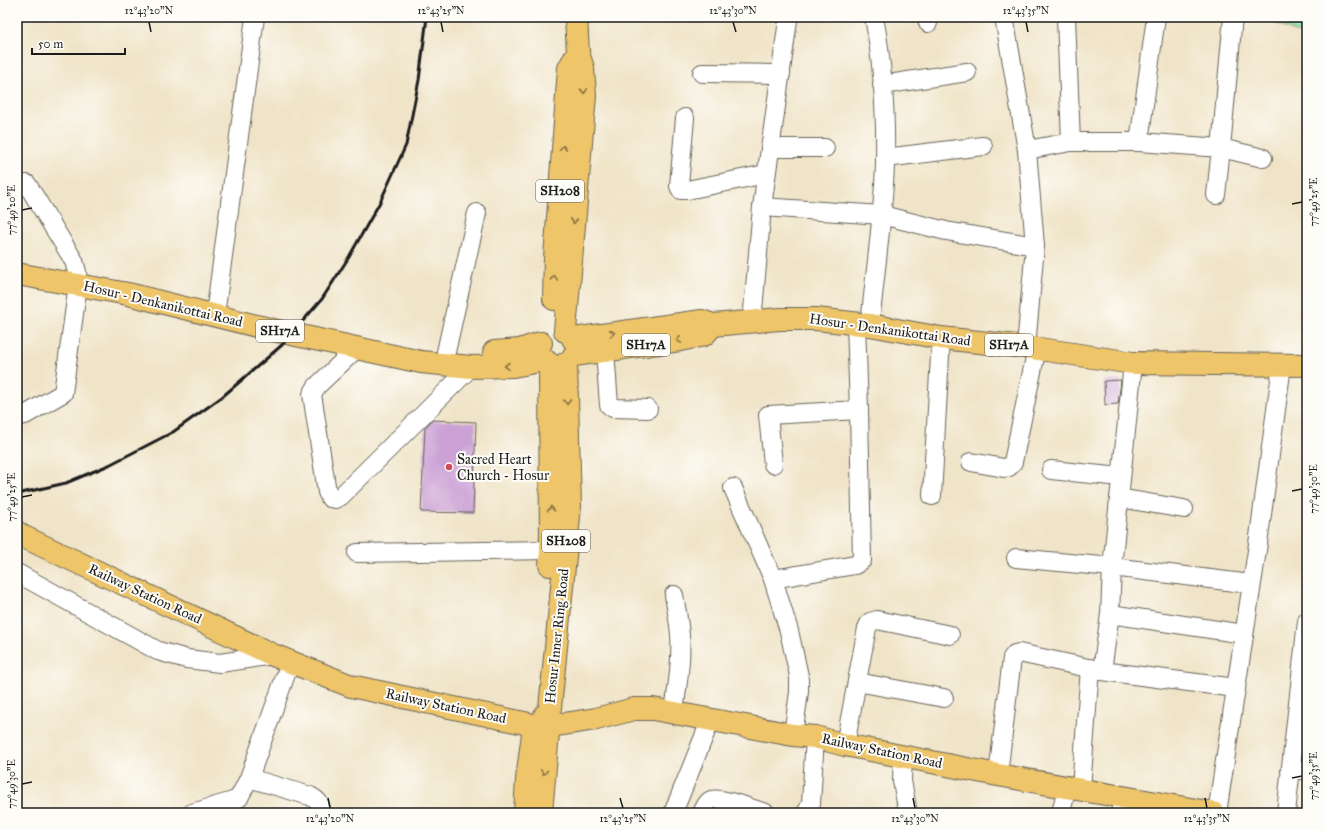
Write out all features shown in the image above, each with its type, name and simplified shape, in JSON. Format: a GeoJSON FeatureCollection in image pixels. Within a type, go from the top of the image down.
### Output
{"type":"FeatureCollection","features":[{"type":"Feature","properties":{"kind":"main road","name":"Hosur Inner Ring Road"},"geometry":{"type":"LineString","coordinates":[[541,813],[540,725],[551,550],[558,348],[585,96],[583,68],[578,53],[576,17]]}},
{"type":"Feature","properties":{"kind":"main road","name":"Hosur - Denkanikottai Road"},"geometry":{"type":"LineString","coordinates":[[17,263],[40,265],[78,279]]}},
{"type":"Feature","properties":{"kind":"main road","name":"Hosur - Denkanikottai Road"},"geometry":{"type":"LineString","coordinates":[[17,274],[78,279],[118,279],[204,298],[216,309],[357,348],[422,362],[471,367],[513,366],[558,348],[702,321],[713,325],[796,318],[863,324],[941,338],[1032,348],[1133,363],[1307,365]]}},
{"type":"Feature","properties":{"kind":"main road","name":"Hosur - Denkanikottai Road"},"geometry":{"type":"LineString","coordinates":[[216,309],[421,349],[465,353],[489,353],[558,348],[605,351],[704,335],[713,325]]}},
{"type":"Feature","properties":{"kind":"main road","name":"Hosur Inner Ring Road"},"geometry":{"type":"LineString","coordinates":[[525,813],[527,779],[540,725],[570,506],[558,348]]}},
{"type":"Feature","properties":{"kind":"main road","name":"Railway Station Road"},"geometry":{"type":"LineString","coordinates":[[17,532],[22,536],[282,659],[351,686],[540,725],[596,719],[634,709],[653,709],[674,712],[793,735],[815,737],[845,745],[998,775],[1074,788],[1121,805],[1213,813]]}},
{"type":"Feature","properties":{"kind":"street"},"geometry":{"type":"LineString","coordinates":[[216,309],[255,17]]}},
{"type":"Feature","properties":{"kind":"street"},"geometry":{"type":"LineString","coordinates":[[752,322],[762,207],[788,17]]}},
{"type":"Feature","properties":{"kind":"street"},"geometry":{"type":"LineString","coordinates":[[773,579],[855,565],[862,560],[860,410],[863,324],[882,215],[885,158],[884,104],[874,17]]}},
{"type":"Feature","properties":{"kind":"street"},"geometry":{"type":"LineString","coordinates":[[971,462],[1004,468],[1009,467],[1013,462],[1032,348],[1035,246],[1027,150],[1004,17]]}},
{"type":"Feature","properties":{"kind":"street"},"geometry":{"type":"LineString","coordinates":[[1066,17],[1071,142]]}},
{"type":"Feature","properties":{"kind":"street"},"geometry":{"type":"LineString","coordinates":[[1139,142],[1156,17]]}},
{"type":"Feature","properties":{"kind":"street"},"geometry":{"type":"LineString","coordinates":[[1216,195],[1233,17]]}},
{"type":"Feature","properties":{"kind":"street"},"geometry":{"type":"LineString","coordinates":[[882,85],[968,72]]}},
{"type":"Feature","properties":{"kind":"street"},"geometry":{"type":"LineString","coordinates":[[702,73],[780,74]]}},
{"type":"Feature","properties":{"kind":"street"},"geometry":{"type":"LineString","coordinates":[[685,118],[679,186],[681,190],[766,174]]}},
{"type":"Feature","properties":{"kind":"street"},"geometry":{"type":"LineString","coordinates":[[1027,150],[1071,142],[1139,142],[1221,148],[1263,158]]}},
{"type":"Feature","properties":{"kind":"street"},"geometry":{"type":"LineString","coordinates":[[885,158],[983,146]]}},
{"type":"Feature","properties":{"kind":"street"},"geometry":{"type":"LineString","coordinates":[[770,148],[825,148]]}},
{"type":"Feature","properties":{"kind":"street"},"geometry":{"type":"LineString","coordinates":[[17,416],[25,415],[63,393],[78,279],[74,261],[27,184]]}},
{"type":"Feature","properties":{"kind":"street"},"geometry":{"type":"LineString","coordinates":[[762,207],[882,215],[946,231],[1035,246]]}},
{"type":"Feature","properties":{"kind":"street"},"geometry":{"type":"LineString","coordinates":[[446,352],[477,213]]}},
{"type":"Feature","properties":{"kind":"street"},"geometry":{"type":"LineString","coordinates":[[932,496],[941,338]]}},
{"type":"Feature","properties":{"kind":"street"},"geometry":{"type":"LineString","coordinates":[[357,348],[317,386],[312,394],[327,492],[330,498],[335,499],[341,496],[471,367]]}},
{"type":"Feature","properties":{"kind":"street"},"geometry":{"type":"LineString","coordinates":[[605,351],[609,405],[613,408],[648,409]]}},
{"type":"Feature","properties":{"kind":"street"},"geometry":{"type":"LineString","coordinates":[[1062,813],[1074,788],[1096,670],[1110,614],[1112,567],[1133,363]]}},
{"type":"Feature","properties":{"kind":"street"},"geometry":{"type":"LineString","coordinates":[[1217,813],[1252,584],[1282,365]]}},
{"type":"Feature","properties":{"kind":"street"},"geometry":{"type":"LineString","coordinates":[[773,464],[761,416],[860,410]]}},
{"type":"Feature","properties":{"kind":"street"},"geometry":{"type":"LineString","coordinates":[[1051,470],[1121,477]]}},
{"type":"Feature","properties":{"kind":"street"},"geometry":{"type":"LineString","coordinates":[[733,488],[773,579],[789,631],[799,676],[799,692],[793,735]]}},
{"type":"Feature","properties":{"kind":"street"},"geometry":{"type":"LineString","coordinates":[[1119,498],[1184,509]]}},
{"type":"Feature","properties":{"kind":"street"},"geometry":{"type":"LineString","coordinates":[[356,553],[551,550]]}},
{"type":"Feature","properties":{"kind":"street"},"geometry":{"type":"LineString","coordinates":[[1016,558],[1112,567],[1252,584]]}},
{"type":"Feature","properties":{"kind":"street","name":"Railway Station Road"},"geometry":{"type":"LineString","coordinates":[[17,573],[158,651],[187,659],[220,662],[282,659]]}},
{"type":"Feature","properties":{"kind":"street"},"geometry":{"type":"LineString","coordinates":[[674,595],[680,633],[679,671],[674,712]]}},
{"type":"Feature","properties":{"kind":"street"},"geometry":{"type":"LineString","coordinates":[[1110,614],[1244,634]]}},
{"type":"Feature","properties":{"kind":"street"},"geometry":{"type":"LineString","coordinates":[[845,745],[867,628],[870,622],[877,620],[950,635]]}},
{"type":"Feature","properties":{"kind":"street"},"geometry":{"type":"LineString","coordinates":[[1286,813],[1299,770],[1307,621]]}},
{"type":"Feature","properties":{"kind":"street"},"geometry":{"type":"LineString","coordinates":[[998,775],[1012,658],[1015,654],[1019,653],[1096,670],[1236,688]]}},
{"type":"Feature","properties":{"kind":"street"},"geometry":{"type":"LineString","coordinates":[[192,813],[239,798],[249,778],[282,659]]}},
{"type":"Feature","properties":{"kind":"street"},"geometry":{"type":"LineString","coordinates":[[857,682],[944,698]]}},
{"type":"Feature","properties":{"kind":"street"},"geometry":{"type":"LineString","coordinates":[[673,813],[711,719]]}},
{"type":"Feature","properties":{"kind":"street"},"geometry":{"type":"LineString","coordinates":[[812,810],[815,737]]}},
{"type":"Feature","properties":{"kind":"street"},"geometry":{"type":"LineString","coordinates":[[903,756],[902,781],[908,813]]}},
{"type":"Feature","properties":{"kind":"street"},"geometry":{"type":"LineString","coordinates":[[249,778],[310,796],[316,799],[320,804],[322,813]]}},
{"type":"Feature","properties":{"kind":"street"},"geometry":{"type":"LineString","coordinates":[[702,813],[710,800],[719,798],[766,813]]}},
{"type":"Feature","properties":{"kind":"green space"},"geometry":{"type":"Polygon","coordinates":[[[1263,17],[1307,17],[1307,38],[1263,17]]]}},
{"type":"Feature","properties":{"kind":"building"},"geometry":{"type":"Polygon","coordinates":[[[1121,380],[1118,404],[1105,405],[1104,381],[1121,380]]]}},
{"type":"Feature","properties":{"kind":"building","name":"Sacred Heart Church - Hosur"},"geometry":{"type":"Polygon","coordinates":[[[432,420],[476,422],[473,513],[421,512],[425,428],[432,420]]]}},
{"type":"Feature","properties":{"kind":"railway"},"geometry":{"type":"LineString","coordinates":[[17,494],[66,483],[109,465],[173,432],[222,397],[282,345],[322,299],[349,257],[380,202],[406,145],[419,80],[427,17]]}},
{"type":"Feature","properties":{"kind":"place","name":"Sacred Heart Church - Hosur"},"geometry":{"type":"Point","coordinates":[449,467]}}]}
